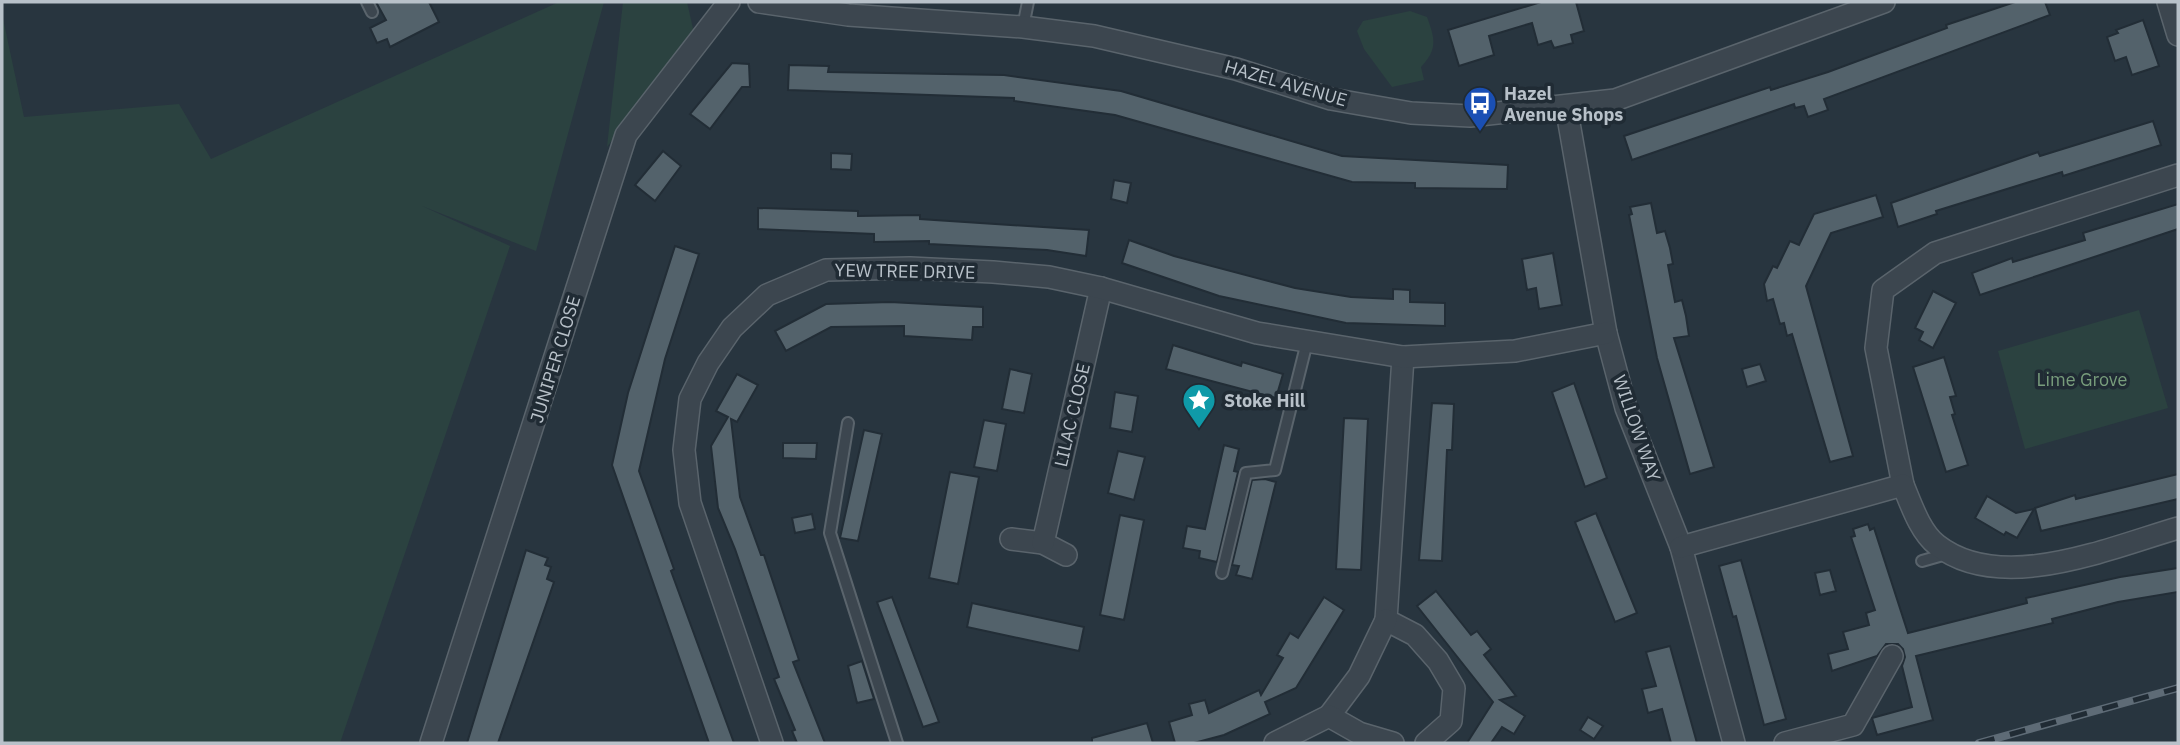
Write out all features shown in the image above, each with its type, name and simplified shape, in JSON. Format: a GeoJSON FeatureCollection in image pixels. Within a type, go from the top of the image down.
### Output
{"type":"FeatureCollection","features":[{"type":"Feature","properties":{"kind":"street","name":"JUNIPER CLOSE"},"geometry":{"type":"LineString","coordinates":[[431,743],[626,135],[729,2]]}},
{"type":"Feature","properties":{"kind":"street","name":"HAZEL AVENUE"},"geometry":{"type":"LineString","coordinates":[[759,2],[848,15],[1023,27],[1163,50],[1332,99],[1411,113],[1470,116],[1615,100],[1884,2]]}},
{"type":"Feature","properties":{"kind":"street"},"geometry":{"type":"LineString","coordinates":[[2168,2],[2178,35]]}},
{"type":"Feature","properties":{"kind":"street","name":"WILLOW WAY"},"geometry":{"type":"LineString","coordinates":[[1566,106],[1606,332],[1626,408],[1681,547],[1734,743]]}},
{"type":"Feature","properties":{"kind":"street"},"geometry":{"type":"LineString","coordinates":[[2178,175],[1936,253],[1883,290],[1876,348],[1903,485],[1917,517],[1936,545],[1980,567],[2012,569],[2083,555],[2178,528]]}},
{"type":"Feature","properties":{"kind":"street","name":"YEW TREE DRIVE"},"geometry":{"type":"LineString","coordinates":[[772,743],[690,503],[684,450],[690,399],[708,363],[732,328],[766,295],[827,270],[910,268],[1049,277],[1101,288],[1257,333],[1403,357],[1515,351],[1606,332]]}},
{"type":"Feature","properties":{"kind":"street","name":"LILAC CLOSE"},"geometry":{"type":"LineString","coordinates":[[1043,543],[1101,288]]}},
{"type":"Feature","properties":{"kind":"street"},"geometry":{"type":"LineString","coordinates":[[1275,743],[1329,716],[1359,676],[1386,621],[1403,357]]}},
{"type":"Feature","properties":{"kind":"street"},"geometry":{"type":"LineString","coordinates":[[1681,547],[1903,485]]}},
{"type":"Feature","properties":{"kind":"street"},"geometry":{"type":"LineString","coordinates":[[1011,539],[1043,543],[1066,555]]}},
{"type":"Feature","properties":{"kind":"street"},"geometry":{"type":"LineString","coordinates":[[1386,621],[1415,635],[1438,661],[1454,688],[1451,721],[1426,743]]}},
{"type":"Feature","properties":{"kind":"street"},"geometry":{"type":"LineString","coordinates":[[1785,743],[1853,725],[1892,656]]}},
{"type":"Feature","properties":{"kind":"street"},"geometry":{"type":"LineString","coordinates":[[1329,716],[1359,733],[1394,743]]}},
{"type":"Feature","properties":{"kind":"lane"},"geometry":{"type":"LineString","coordinates":[[1023,27],[1028,2]]}},
{"type":"Feature","properties":{"kind":"lane"},"geometry":{"type":"LineString","coordinates":[[1222,573],[1246,473],[1275,470],[1307,342]]}},
{"type":"Feature","properties":{"kind":"lane"},"geometry":{"type":"LineString","coordinates":[[848,423],[830,533],[897,743]]}},
{"type":"Feature","properties":{"kind":"lane"},"geometry":{"type":"LineString","coordinates":[[1922,561],[1952,553]]}},
{"type":"Feature","properties":{"kind":"green space"},"geometry":{"type":"Polygon","coordinates":[[[559,2],[604,2],[536,251],[422,206],[510,246],[340,743],[2,743],[2,14],[24,117],[179,104],[211,159],[559,2]]]}},
{"type":"Feature","properties":{"kind":"green space"},"geometry":{"type":"Polygon","coordinates":[[[623,2],[687,2],[694,33],[607,147],[623,2]]]}},
{"type":"Feature","properties":{"kind":"green space"},"geometry":{"type":"Polygon","coordinates":[[[1410,11],[1427,17],[1433,38],[1432,49],[1421,67],[1424,80],[1392,87],[1364,49],[1357,31],[1363,21],[1410,11]]]}},
{"type":"Feature","properties":{"kind":"green space","name":"Lime Grove"},"geometry":{"type":"Polygon","coordinates":[[[2139,310],[2168,408],[2025,449],[1998,351],[2139,310]]]}},
{"type":"Feature","properties":{"kind":"building"},"geometry":{"type":"Polygon","coordinates":[[[376,2],[429,2],[439,22],[390,47],[387,39],[377,43],[370,28],[386,20],[376,2]]]}},
{"type":"Feature","properties":{"kind":"building"},"geometry":{"type":"Polygon","coordinates":[[[1541,2],[1576,2],[1584,31],[1571,35],[1573,43],[1554,48],[1551,41],[1538,45],[1532,23],[1489,36],[1494,55],[1459,66],[1448,30],[1541,2]]]}},
{"type":"Feature","properties":{"kind":"building"},"geometry":{"type":"Polygon","coordinates":[[[2015,2],[2045,2],[2050,15],[1824,99],[1828,110],[1808,117],[1804,106],[1795,108],[1794,104],[1632,160],[1624,136],[1770,87],[1771,90],[1828,72],[1947,28],[1946,25],[2015,2]]]}},
{"type":"Feature","properties":{"kind":"building"},"geometry":{"type":"Polygon","coordinates":[[[2143,20],[2159,66],[2132,75],[2126,57],[2115,61],[2107,37],[2118,33],[2116,30],[2143,20]]]}},
{"type":"Feature","properties":{"kind":"building"},"geometry":{"type":"Polygon","coordinates":[[[732,63],[749,64],[750,87],[742,87],[710,129],[690,114],[732,63]]]}},
{"type":"Feature","properties":{"kind":"building"},"geometry":{"type":"Polygon","coordinates":[[[789,65],[829,66],[828,72],[1004,75],[1121,91],[1342,156],[1508,165],[1507,189],[1415,188],[1415,183],[1352,182],[1115,115],[1014,101],[1014,98],[788,90],[789,65]]]}},
{"type":"Feature","properties":{"kind":"building"},"geometry":{"type":"Polygon","coordinates":[[[2153,121],[2161,145],[2063,176],[2062,172],[1936,211],[1937,214],[1898,227],[1891,203],[2038,152],[2040,156],[2153,121]]]}},
{"type":"Feature","properties":{"kind":"building"},"geometry":{"type":"Polygon","coordinates":[[[663,151],[681,166],[655,201],[635,185],[663,151]]]}},
{"type":"Feature","properties":{"kind":"building"},"geometry":{"type":"Polygon","coordinates":[[[831,153],[852,154],[851,170],[831,169],[831,153]]]}},
{"type":"Feature","properties":{"kind":"building"},"geometry":{"type":"Polygon","coordinates":[[[1114,180],[1131,183],[1127,203],[1111,199],[1114,180]]]}},
{"type":"Feature","properties":{"kind":"building"},"geometry":{"type":"Polygon","coordinates":[[[1876,195],[1883,217],[1831,233],[1806,286],[1853,456],[1830,462],[1792,334],[1787,336],[1784,323],[1780,324],[1773,299],[1767,301],[1764,284],[1773,266],[1777,268],[1790,241],[1799,245],[1814,214],[1876,195]]]}},
{"type":"Feature","properties":{"kind":"building"},"geometry":{"type":"Polygon","coordinates":[[[1651,203],[1657,233],[1665,231],[1670,248],[1673,264],[1668,265],[1675,302],[1682,300],[1686,316],[1689,336],[1674,338],[1714,467],[1690,474],[1657,358],[1629,215],[1632,214],[1630,207],[1651,203]]]}},
{"type":"Feature","properties":{"kind":"building"},"geometry":{"type":"Polygon","coordinates":[[[2178,204],[2178,229],[1980,295],[1972,273],[2012,258],[2013,262],[2085,240],[2083,233],[2178,204]]]}},
{"type":"Feature","properties":{"kind":"building"},"geometry":{"type":"Polygon","coordinates":[[[758,208],[858,211],[858,216],[920,215],[920,219],[1089,230],[1086,256],[1047,250],[929,244],[929,241],[874,242],[874,234],[758,229],[758,208]]]}},
{"type":"Feature","properties":{"kind":"building"},"geometry":{"type":"Polygon","coordinates":[[[1129,240],[1174,256],[1295,288],[1351,297],[1393,299],[1393,289],[1410,290],[1410,302],[1445,303],[1445,326],[1346,323],[1219,296],[1122,263],[1129,240]]]}},
{"type":"Feature","properties":{"kind":"building"},"geometry":{"type":"Polygon","coordinates":[[[675,246],[699,254],[665,359],[639,471],[674,569],[671,571],[734,743],[709,743],[612,465],[628,393],[675,246]]]}},
{"type":"Feature","properties":{"kind":"building"},"geometry":{"type":"Polygon","coordinates":[[[1553,253],[1562,305],[1539,309],[1536,288],[1527,290],[1522,259],[1553,253]]]}},
{"type":"Feature","properties":{"kind":"building"},"geometry":{"type":"Polygon","coordinates":[[[1933,291],[1956,303],[1933,348],[1919,340],[1923,332],[1915,328],[1933,291]]]}},
{"type":"Feature","properties":{"kind":"building"},"geometry":{"type":"Polygon","coordinates":[[[890,302],[983,307],[983,327],[973,327],[972,340],[904,336],[904,326],[831,327],[786,351],[775,331],[826,304],[890,302]]]}},
{"type":"Feature","properties":{"kind":"building"},"geometry":{"type":"Polygon","coordinates":[[[1173,345],[1241,366],[1242,362],[1283,374],[1276,398],[1166,369],[1173,345]]]}},
{"type":"Feature","properties":{"kind":"building"},"geometry":{"type":"Polygon","coordinates":[[[1944,357],[1956,396],[1950,397],[1955,414],[1952,415],[1968,465],[1946,472],[1913,367],[1944,357]]]}},
{"type":"Feature","properties":{"kind":"building"},"geometry":{"type":"Polygon","coordinates":[[[1760,364],[1766,381],[1747,387],[1742,369],[1760,364]]]}},
{"type":"Feature","properties":{"kind":"building"},"geometry":{"type":"Polygon","coordinates":[[[1010,369],[1032,374],[1024,413],[1002,409],[1010,369]]]}},
{"type":"Feature","properties":{"kind":"building"},"geometry":{"type":"Polygon","coordinates":[[[737,374],[758,385],[737,422],[731,419],[740,497],[761,555],[764,555],[799,660],[793,662],[825,743],[797,743],[792,731],[795,730],[774,679],[779,677],[718,508],[711,446],[728,417],[716,411],[737,374]]]}},
{"type":"Feature","properties":{"kind":"building"},"geometry":{"type":"Polygon","coordinates":[[[1574,383],[1607,478],[1585,487],[1552,392],[1574,383]]]}},
{"type":"Feature","properties":{"kind":"building"},"geometry":{"type":"Polygon","coordinates":[[[1115,392],[1138,396],[1132,432],[1110,428],[1115,392]]]}},
{"type":"Feature","properties":{"kind":"building"},"geometry":{"type":"Polygon","coordinates":[[[1432,403],[1454,404],[1452,450],[1447,450],[1442,561],[1419,560],[1432,403]]]}},
{"type":"Feature","properties":{"kind":"building"},"geometry":{"type":"Polygon","coordinates":[[[1344,418],[1368,419],[1361,570],[1336,569],[1344,418]]]}},
{"type":"Feature","properties":{"kind":"building"},"geometry":{"type":"Polygon","coordinates":[[[984,420],[1006,424],[997,471],[974,467],[984,420]]]}},
{"type":"Feature","properties":{"kind":"building"},"geometry":{"type":"Polygon","coordinates":[[[864,430],[882,434],[858,541],[840,538],[864,430]]]}},
{"type":"Feature","properties":{"kind":"building"},"geometry":{"type":"Polygon","coordinates":[[[783,443],[817,443],[816,459],[783,458],[783,443]]]}},
{"type":"Feature","properties":{"kind":"building"},"geometry":{"type":"Polygon","coordinates":[[[1224,445],[1239,449],[1234,471],[1238,472],[1217,562],[1199,558],[1200,551],[1183,548],[1187,526],[1205,529],[1224,445]]]}},
{"type":"Feature","properties":{"kind":"building"},"geometry":{"type":"Polygon","coordinates":[[[1118,451],[1145,457],[1134,500],[1108,493],[1118,451]]]}},
{"type":"Feature","properties":{"kind":"building"},"geometry":{"type":"Polygon","coordinates":[[[950,472],[979,477],[958,584],[929,578],[950,472]]]}},
{"type":"Feature","properties":{"kind":"building"},"geometry":{"type":"Polygon","coordinates":[[[2178,474],[2178,499],[2041,531],[2035,508],[2075,495],[2076,499],[2178,474]]]}},
{"type":"Feature","properties":{"kind":"building"},"geometry":{"type":"Polygon","coordinates":[[[1252,480],[1276,482],[1252,579],[1236,575],[1239,566],[1232,565],[1252,480]]]}},
{"type":"Feature","properties":{"kind":"building"},"geometry":{"type":"Polygon","coordinates":[[[1987,496],[2016,513],[2034,509],[2017,538],[2006,532],[2004,535],[1975,518],[1987,496]]]}},
{"type":"Feature","properties":{"kind":"building"},"geometry":{"type":"Polygon","coordinates":[[[1596,513],[1637,613],[1615,622],[1575,522],[1596,513]]]}},
{"type":"Feature","properties":{"kind":"building"},"geometry":{"type":"Polygon","coordinates":[[[812,514],[815,529],[795,533],[792,518],[812,514]]]}},
{"type":"Feature","properties":{"kind":"building"},"geometry":{"type":"Polygon","coordinates":[[[1120,515],[1144,520],[1124,620],[1100,615],[1120,515]]]}},
{"type":"Feature","properties":{"kind":"building"},"geometry":{"type":"Polygon","coordinates":[[[1868,524],[1870,530],[1874,528],[1908,633],[2027,603],[2026,598],[2120,577],[2178,568],[2178,592],[2118,602],[2052,619],[2053,623],[1916,656],[1933,720],[1877,735],[1872,718],[1912,707],[1902,666],[1905,657],[1903,649],[1898,644],[1886,644],[1877,656],[1832,671],[1828,654],[1848,649],[1843,632],[1869,625],[1866,613],[1875,610],[1851,537],[1855,536],[1853,529],[1868,524]]]}},
{"type":"Feature","properties":{"kind":"building"},"geometry":{"type":"Polygon","coordinates":[[[526,550],[548,558],[545,565],[551,567],[547,579],[554,582],[498,743],[467,743],[526,550]]]}},
{"type":"Feature","properties":{"kind":"building"},"geometry":{"type":"Polygon","coordinates":[[[1741,560],[1786,719],[1764,725],[1736,616],[1733,617],[1719,566],[1741,560]]]}},
{"type":"Feature","properties":{"kind":"building"},"geometry":{"type":"Polygon","coordinates":[[[1830,570],[1836,591],[1820,595],[1815,573],[1830,570]]]}},
{"type":"Feature","properties":{"kind":"building"},"geometry":{"type":"Polygon","coordinates":[[[1436,591],[1471,635],[1477,631],[1491,649],[1484,655],[1516,696],[1500,700],[1525,716],[1514,734],[1502,727],[1491,743],[1467,743],[1493,702],[1417,606],[1436,591]]]}},
{"type":"Feature","properties":{"kind":"building"},"geometry":{"type":"Polygon","coordinates":[[[892,597],[939,722],[923,727],[877,602],[892,597]]]}},
{"type":"Feature","properties":{"kind":"building"},"geometry":{"type":"Polygon","coordinates":[[[1324,597],[1344,610],[1296,688],[1265,702],[1270,714],[1224,735],[1194,743],[1175,743],[1169,722],[1192,715],[1189,704],[1205,700],[1209,713],[1259,690],[1261,695],[1283,658],[1277,655],[1290,633],[1298,638],[1324,597]]]}},
{"type":"Feature","properties":{"kind":"building"},"geometry":{"type":"Polygon","coordinates":[[[972,603],[1084,627],[1079,651],[967,627],[972,603]]]}},
{"type":"Feature","properties":{"kind":"building"},"geometry":{"type":"Polygon","coordinates":[[[1670,646],[1697,743],[1671,743],[1662,709],[1648,713],[1642,689],[1656,686],[1646,652],[1670,646]]]}},
{"type":"Feature","properties":{"kind":"building"},"geometry":{"type":"Polygon","coordinates":[[[862,661],[874,699],[857,703],[848,666],[862,661]]]}},
{"type":"Feature","properties":{"kind":"building"},"geometry":{"type":"Polygon","coordinates":[[[1588,717],[1603,726],[1594,739],[1580,730],[1588,717]]]}},
{"type":"Feature","properties":{"kind":"building"},"geometry":{"type":"Polygon","coordinates":[[[1147,723],[1153,743],[1092,743],[1092,738],[1147,723]]]}},
{"type":"Feature","properties":{"kind":"railway"},"geometry":{"type":"LineString","coordinates":[[1979,743],[2178,688]]}},
{"type":"Feature","properties":{"kind":"place","name":"Hazel Avenue Shops"},"geometry":{"type":"Point","coordinates":[1480,133]}},
{"type":"Feature","properties":{"kind":"place","name":"Stoke Hill"},"geometry":{"type":"Point","coordinates":[1199,430]}}]}
